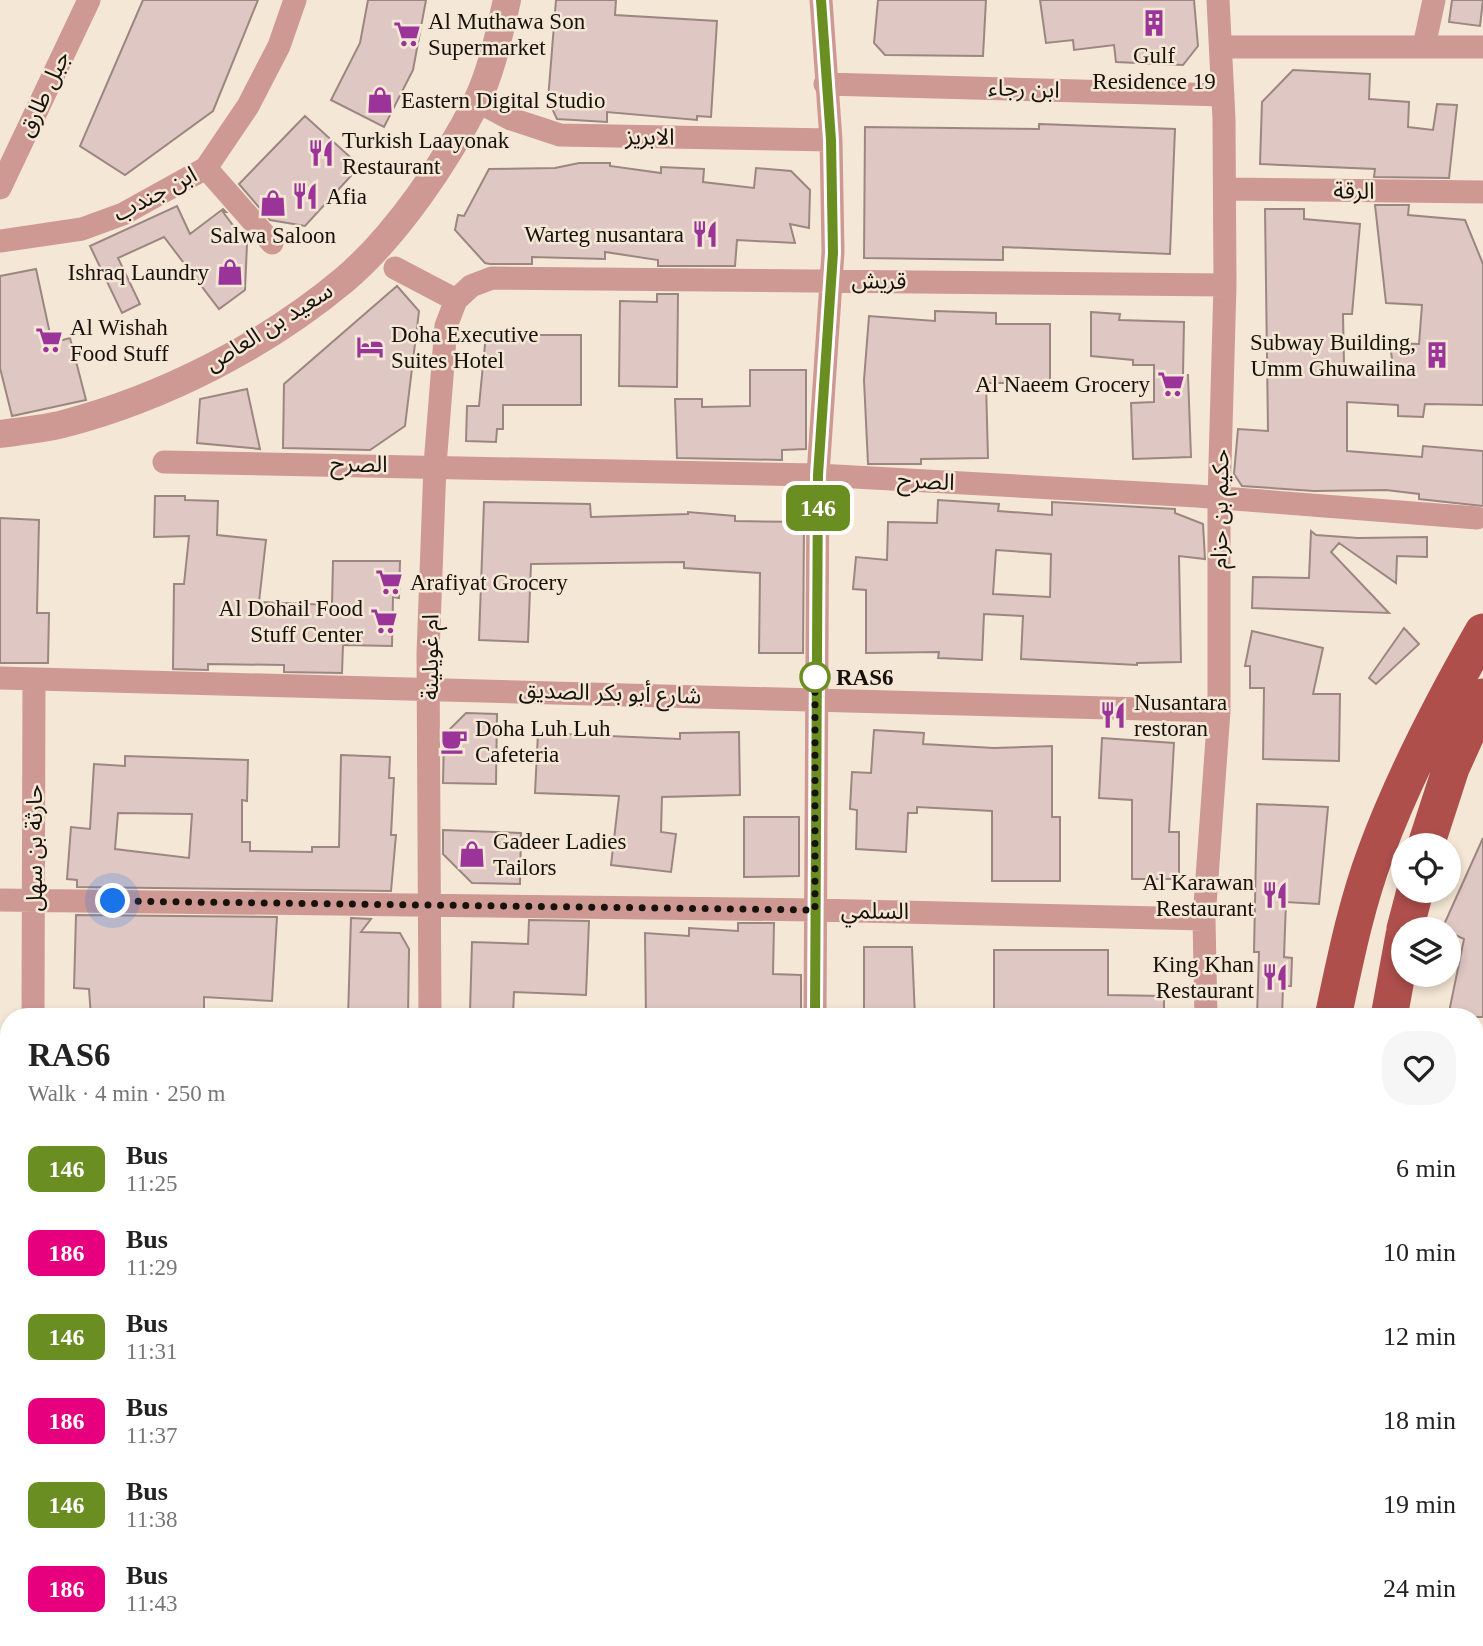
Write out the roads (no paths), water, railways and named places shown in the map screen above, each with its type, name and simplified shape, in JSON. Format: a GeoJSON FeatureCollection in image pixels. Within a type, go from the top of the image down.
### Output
{"type":"FeatureCollection","features":[{"type":"Feature","properties":{"kind":"main road"},"geometry":{"type":"LineString","coordinates":[[1335,1008],[1357,911],[1375,854],[1430,731],[1483,632]]}},
{"type":"Feature","properties":{"kind":"main road"},"geometry":{"type":"LineString","coordinates":[[1430,833],[1451,768],[1483,697]]}},
{"type":"Feature","properties":{"kind":"main road"},"geometry":{"type":"LineString","coordinates":[[1391,1008],[1394,987]]}},
{"type":"Feature","properties":{"kind":"street","name":"جبل طارق"},"geometry":{"type":"LineString","coordinates":[[0,188],[89,0]]}},
{"type":"Feature","properties":{"kind":"street","name":"ابن جندب"},"geometry":{"type":"LineString","coordinates":[[0,241],[82,229],[123,214],[206,168],[248,106],[279,46],[295,0]]}},
{"type":"Feature","properties":{"kind":"street","name":"سعيد بن العاص"},"geometry":{"type":"LineString","coordinates":[[0,434],[62,424],[148,396],[224,359],[295,316],[345,279],[385,238],[425,187],[477,100],[498,40],[507,0]]}},
{"type":"Feature","properties":{"kind":"street"},"geometry":{"type":"LineString","coordinates":[[815,1008],[814,699],[818,475],[831,280],[831,140],[821,0]]}},
{"type":"Feature","properties":{"kind":"street","name":"حكيم بن حزام"},"geometry":{"type":"LineString","coordinates":[[1206,1008],[1204,919],[1219,711],[1219,499],[1225,285],[1222,47],[1218,0]]}},
{"type":"Feature","properties":{"kind":"street"},"geometry":{"type":"LineString","coordinates":[[1424,46],[1434,0]]}},
{"type":"Feature","properties":{"kind":"street"},"geometry":{"type":"LineString","coordinates":[[1222,47],[1483,47]]}},
{"type":"Feature","properties":{"kind":"street","name":"ابن رجاء"},"geometry":{"type":"LineString","coordinates":[[825,84],[1223,95]]}},
{"type":"Feature","properties":{"kind":"street","name":"الابريز"},"geometry":{"type":"LineString","coordinates":[[477,100],[511,119],[561,135],[831,140]]}},
{"type":"Feature","properties":{"kind":"street"},"geometry":{"type":"LineString","coordinates":[[206,168],[272,243]]}},
{"type":"Feature","properties":{"kind":"street","name":"الرقة"},"geometry":{"type":"LineString","coordinates":[[1225,189],[1483,192]]}},
{"type":"Feature","properties":{"kind":"street"},"geometry":{"type":"LineString","coordinates":[[395,268],[456,300]]}},
{"type":"Feature","properties":{"kind":"street","name":"قريش"},"geometry":{"type":"LineString","coordinates":[[456,300],[471,286],[492,278],[1225,285]]}},
{"type":"Feature","properties":{"kind":"street","name":"ام غويلينة"},"geometry":{"type":"LineString","coordinates":[[430,1008],[428,689],[435,465],[446,326],[456,300]]}},
{"type":"Feature","properties":{"kind":"street","name":"الصرح"},"geometry":{"type":"LineString","coordinates":[[164,462],[435,465],[818,475],[1219,499],[1477,519]]}},
{"type":"Feature","properties":{"kind":"street","name":"شارع أبو بكر الصديق"},"geometry":{"type":"LineString","coordinates":[[0,678],[1219,711]]}},
{"type":"Feature","properties":{"kind":"street","name":"حارثة بن سهل"},"geometry":{"type":"LineString","coordinates":[[33,1008],[34,679]]}},
{"type":"Feature","properties":{"kind":"street","name":"السلمي"},"geometry":{"type":"LineString","coordinates":[[0,900],[815,910],[1204,919]]}},
{"type":"Feature","properties":{"kind":"place","name":"Gulf Residence 19"},"geometry":{"type":"Point","coordinates":[1154,23]}},
{"type":"Feature","properties":{"kind":"place","name":"Al Muthawa Son Supermarket"},"geometry":{"type":"Point","coordinates":[407,34]}},
{"type":"Feature","properties":{"kind":"place","name":"Eastern Digital Studio"},"geometry":{"type":"Point","coordinates":[380,100]}},
{"type":"Feature","properties":{"kind":"place","name":"Turkish Laayonak Restaurant"},"geometry":{"type":"Point","coordinates":[321,153]}},
{"type":"Feature","properties":{"kind":"place","name":"Afia"},"geometry":{"type":"Point","coordinates":[305,196]}},
{"type":"Feature","properties":{"kind":"place","name":"Salwa Saloon"},"geometry":{"type":"Point","coordinates":[273,203]}},
{"type":"Feature","properties":{"kind":"place","name":"Warteg nusantara"},"geometry":{"type":"Point","coordinates":[705,234]}},
{"type":"Feature","properties":{"kind":"place","name":"Ishraq Laundry"},"geometry":{"type":"Point","coordinates":[230,272]}},
{"type":"Feature","properties":{"kind":"place","name":"Al Wishah Food Stuff"},"geometry":{"type":"Point","coordinates":[49,340]}},
{"type":"Feature","properties":{"kind":"place","name":"Doha Executive Suites Hotel"},"geometry":{"type":"Point","coordinates":[370,347]}},
{"type":"Feature","properties":{"kind":"place","name":"Subway Building, Umm Ghuwailina"},"geometry":{"type":"Point","coordinates":[1437,355]}},
{"type":"Feature","properties":{"kind":"place","name":"Al Naeem Grocery"},"geometry":{"type":"Point","coordinates":[1171,384]}},
{"type":"Feature","properties":{"kind":"place","name":"Arafiyat Grocery"},"geometry":{"type":"Point","coordinates":[389,582]}},
{"type":"Feature","properties":{"kind":"place","name":"Al Dohail Food Stuff Center"},"geometry":{"type":"Point","coordinates":[384,621]}},
{"type":"Feature","properties":{"kind":"place","name":"RAS6"},"geometry":{"type":"Point","coordinates":[815,677]}},
{"type":"Feature","properties":{"kind":"place","name":"Nusantara restoran"},"geometry":{"type":"Point","coordinates":[1113,715]}},
{"type":"Feature","properties":{"kind":"place","name":"Doha Luh Luh Cafeteria"},"geometry":{"type":"Point","coordinates":[454,741]}},
{"type":"Feature","properties":{"kind":"place","name":"Gadeer Ladies Tailors"},"geometry":{"type":"Point","coordinates":[472,854]}},
{"type":"Feature","properties":{"kind":"place","name":"Al Karawan Restaurant"},"geometry":{"type":"Point","coordinates":[1275,895]}},
{"type":"Feature","properties":{"kind":"place","name":"King Khan Restaurant"},"geometry":{"type":"Point","coordinates":[1275,977]}}]}
